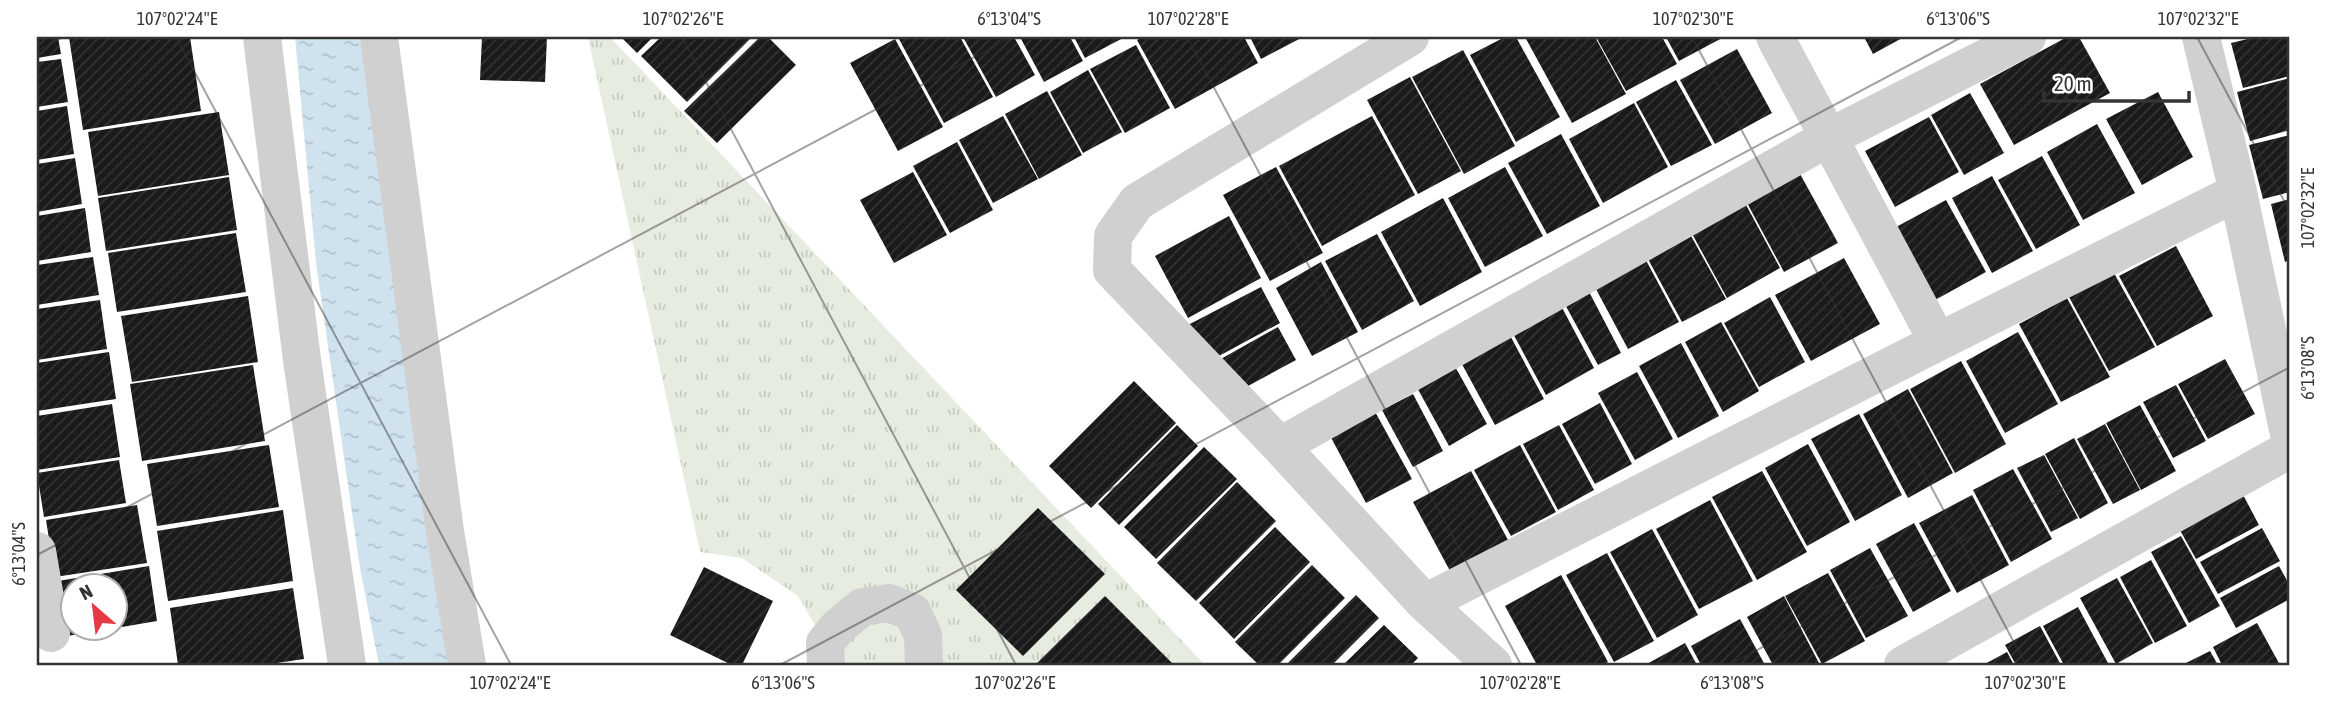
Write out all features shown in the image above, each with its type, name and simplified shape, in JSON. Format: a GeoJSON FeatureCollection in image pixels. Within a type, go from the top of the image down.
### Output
{"type":"FeatureCollection","features":[{"type":"Feature","properties":{"kind":"street"},"geometry":{"type":"LineString","coordinates":[[262,37],[307,401],[347,665]]}},
{"type":"Feature","properties":{"kind":"street"},"geometry":{"type":"LineString","coordinates":[[379,37],[445,531],[467,665]]}},
{"type":"Feature","properties":{"kind":"street"},"geometry":{"type":"LineString","coordinates":[[1410,37],[1137,202],[1114,236],[1112,270],[1425,603],[1493,665]]}},
{"type":"Feature","properties":{"kind":"street"},"geometry":{"type":"LineString","coordinates":[[1775,37],[1938,342]]}},
{"type":"Feature","properties":{"kind":"street"},"geometry":{"type":"LineString","coordinates":[[1280,446],[1828,138],[2027,37]]}},
{"type":"Feature","properties":{"kind":"street"},"geometry":{"type":"LineString","coordinates":[[2201,37],[2238,192],[2290,439]]}},
{"type":"Feature","properties":{"kind":"street"},"geometry":{"type":"LineString","coordinates":[[1425,603],[2238,192]]}},
{"type":"Feature","properties":{"kind":"street"},"geometry":{"type":"LineString","coordinates":[[1903,665],[2290,449]]}},
{"type":"Feature","properties":{"kind":"street"},"geometry":{"type":"LineString","coordinates":[[37,551],[51,633]]}},
{"type":"Feature","properties":{"kind":"street"},"geometry":{"type":"LineString","coordinates":[[825,665],[825,643],[838,627],[862,607],[890,603],[912,612],[923,635],[924,665]]}},
{"type":"Feature","properties":{"kind":"green space"},"geometry":{"type":"Polygon","coordinates":[[[588,37],[610,37],[1205,665],[826,665],[825,643],[798,596],[742,558],[700,552],[588,37]]]}},
{"type":"Feature","properties":{"kind":"water"},"geometry":{"type":"Polygon","coordinates":[[[295,37],[370,37],[455,665],[379,665],[360,568],[316,263],[295,37]]]}},
{"type":"Feature","properties":{"kind":"building"},"geometry":{"type":"Polygon","coordinates":[[[37,37],[58,37],[61,54],[37,58],[37,37]]]}},
{"type":"Feature","properties":{"kind":"building"},"geometry":{"type":"Polygon","coordinates":[[[69,37],[190,37],[201,111],[83,130],[69,37]]]}},
{"type":"Feature","properties":{"kind":"building"},"geometry":{"type":"Polygon","coordinates":[[[482,37],[547,37],[545,82],[480,80],[482,37]]]}},
{"type":"Feature","properties":{"kind":"building"},"geometry":{"type":"Polygon","coordinates":[[[621,37],[653,37],[637,53],[621,37]]]}},
{"type":"Feature","properties":{"kind":"building"},"geometry":{"type":"Polygon","coordinates":[[[661,37],[752,37],[687,102],[641,56],[661,37]]]}},
{"type":"Feature","properties":{"kind":"building"},"geometry":{"type":"Polygon","coordinates":[[[760,37],[768,37],[796,65],[717,143],[684,111],[760,37]]]}},
{"type":"Feature","properties":{"kind":"building"},"geometry":{"type":"Polygon","coordinates":[[[960,37],[993,97],[944,123],[899,39],[960,37]]]}},
{"type":"Feature","properties":{"kind":"building"},"geometry":{"type":"Polygon","coordinates":[[[963,37],[1014,37],[1035,75],[996,97],[963,37]]]}},
{"type":"Feature","properties":{"kind":"building"},"geometry":{"type":"Polygon","coordinates":[[[1020,37],[1070,37],[1083,61],[1044,82],[1020,37]]]}},
{"type":"Feature","properties":{"kind":"building"},"geometry":{"type":"Polygon","coordinates":[[[1074,37],[1125,37],[1085,58],[1074,37]]]}},
{"type":"Feature","properties":{"kind":"building"},"geometry":{"type":"Polygon","coordinates":[[[1143,37],[1244,37],[1258,63],[1175,109],[1137,40],[1143,37]]]}},
{"type":"Feature","properties":{"kind":"building"},"geometry":{"type":"Polygon","coordinates":[[[1250,37],[1303,37],[1261,59],[1250,37]]]}},
{"type":"Feature","properties":{"kind":"building"},"geometry":{"type":"Polygon","coordinates":[[[1505,37],[1516,37],[1560,117],[1516,142],[1470,55],[1505,37]]]}},
{"type":"Feature","properties":{"kind":"building"},"geometry":{"type":"Polygon","coordinates":[[[1525,37],[1595,37],[1626,94],[1572,123],[1525,37]]]}},
{"type":"Feature","properties":{"kind":"building"},"geometry":{"type":"Polygon","coordinates":[[[1596,37],[1662,37],[1677,64],[1626,91],[1596,37]]]}},
{"type":"Feature","properties":{"kind":"building"},"geometry":{"type":"Polygon","coordinates":[[[1666,37],[1724,37],[1679,61],[1666,37]]]}},
{"type":"Feature","properties":{"kind":"building"},"geometry":{"type":"Polygon","coordinates":[[[1864,37],[1904,37],[1873,54],[1864,37]]]}},
{"type":"Feature","properties":{"kind":"building"},"geometry":{"type":"Polygon","coordinates":[[[2067,37],[2079,37],[2110,93],[2014,145],[1980,84],[2067,37]]]}},
{"type":"Feature","properties":{"kind":"building"},"geometry":{"type":"Polygon","coordinates":[[[2256,37],[2290,37],[2290,76],[2243,88],[2231,43],[2256,37]]]}},
{"type":"Feature","properties":{"kind":"building"},"geometry":{"type":"Polygon","coordinates":[[[895,39],[943,127],[898,151],[850,63],[895,39]]]}},
{"type":"Feature","properties":{"kind":"building"},"geometry":{"type":"Polygon","coordinates":[[[1136,45],[1170,108],[1125,133],[1090,69],[1136,45]]]}},
{"type":"Feature","properties":{"kind":"building"},"geometry":{"type":"Polygon","coordinates":[[[1737,49],[1772,113],[1715,144],[1680,80],[1737,49]]]}},
{"type":"Feature","properties":{"kind":"building"},"geometry":{"type":"Polygon","coordinates":[[[1463,50],[1515,146],[1464,174],[1412,77],[1463,50]]]}},
{"type":"Feature","properties":{"kind":"building"},"geometry":{"type":"Polygon","coordinates":[[[61,59],[68,102],[37,107],[37,62],[61,59]]]}},
{"type":"Feature","properties":{"kind":"building"},"geometry":{"type":"Polygon","coordinates":[[[1088,70],[1122,132],[1083,153],[1050,92],[1088,70]]]}},
{"type":"Feature","properties":{"kind":"building"},"geometry":{"type":"Polygon","coordinates":[[[1410,77],[1461,171],[1418,194],[1367,100],[1410,77]]]}},
{"type":"Feature","properties":{"kind":"building"},"geometry":{"type":"Polygon","coordinates":[[[2290,78],[2290,130],[2250,141],[2237,92],[2290,78]]]}},
{"type":"Feature","properties":{"kind":"building"},"geometry":{"type":"Polygon","coordinates":[[[1676,80],[1712,145],[1671,166],[1636,102],[1676,80]]]}},
{"type":"Feature","properties":{"kind":"building"},"geometry":{"type":"Polygon","coordinates":[[[1047,91],[1082,155],[1039,179],[1005,114],[1047,91]]]}},
{"type":"Feature","properties":{"kind":"building"},"geometry":{"type":"Polygon","coordinates":[[[2158,92],[2193,157],[2142,185],[2106,119],[2158,92]]]}},
{"type":"Feature","properties":{"kind":"building"},"geometry":{"type":"Polygon","coordinates":[[[1970,93],[2004,153],[1964,175],[1931,115],[1970,93]]]}},
{"type":"Feature","properties":{"kind":"building"},"geometry":{"type":"Polygon","coordinates":[[[1634,103],[1668,167],[1603,203],[1569,139],[1634,103]]]}},
{"type":"Feature","properties":{"kind":"building"},"geometry":{"type":"Polygon","coordinates":[[[67,106],[74,154],[37,160],[37,111],[67,106]]]}},
{"type":"Feature","properties":{"kind":"building"},"geometry":{"type":"Polygon","coordinates":[[[219,112],[229,175],[98,196],[88,132],[219,112]]]}},
{"type":"Feature","properties":{"kind":"building"},"geometry":{"type":"Polygon","coordinates":[[[1003,116],[1038,179],[993,203],[959,140],[1003,116]]]}},
{"type":"Feature","properties":{"kind":"building"},"geometry":{"type":"Polygon","coordinates":[[[1372,116],[1415,195],[1322,246],[1279,166],[1372,116]]]}},
{"type":"Feature","properties":{"kind":"building"},"geometry":{"type":"Polygon","coordinates":[[[1929,117],[1959,172],[1895,207],[1865,151],[1929,117]]]}},
{"type":"Feature","properties":{"kind":"building"},"geometry":{"type":"Polygon","coordinates":[[[2097,124],[2135,193],[2083,220],[2047,152],[2097,124]]]}},
{"type":"Feature","properties":{"kind":"building"},"geometry":{"type":"Polygon","coordinates":[[[1561,134],[1600,206],[1547,234],[1508,163],[1561,134]]]}},
{"type":"Feature","properties":{"kind":"building"},"geometry":{"type":"Polygon","coordinates":[[[2290,135],[2290,192],[2263,199],[2249,145],[2290,135]]]}},
{"type":"Feature","properties":{"kind":"building"},"geometry":{"type":"Polygon","coordinates":[[[957,142],[993,210],[950,233],[913,166],[957,142]]]}},
{"type":"Feature","properties":{"kind":"building"},"geometry":{"type":"Polygon","coordinates":[[[2042,156],[2080,225],[2036,249],[1998,180],[2042,156]]]}},
{"type":"Feature","properties":{"kind":"building"},"geometry":{"type":"Polygon","coordinates":[[[75,158],[82,204],[37,212],[37,164],[75,158]]]}},
{"type":"Feature","properties":{"kind":"building"},"geometry":{"type":"Polygon","coordinates":[[[1276,167],[1323,253],[1270,281],[1223,195],[1276,167]]]}},
{"type":"Feature","properties":{"kind":"building"},"geometry":{"type":"Polygon","coordinates":[[[1505,167],[1543,236],[1485,267],[1448,198],[1505,167]]]}},
{"type":"Feature","properties":{"kind":"building"},"geometry":{"type":"Polygon","coordinates":[[[913,172],[947,235],[894,263],[860,200],[913,172]]]}},
{"type":"Feature","properties":{"kind":"building"},"geometry":{"type":"Polygon","coordinates":[[[1799,172],[1838,243],[1784,272],[1746,201],[1799,172]]]}},
{"type":"Feature","properties":{"kind":"building"},"geometry":{"type":"Polygon","coordinates":[[[1992,176],[2033,251],[1992,273],[1952,198],[1992,176]]]}},
{"type":"Feature","properties":{"kind":"building"},"geometry":{"type":"Polygon","coordinates":[[[229,177],[237,230],[106,251],[98,198],[229,177]]]}},
{"type":"Feature","properties":{"kind":"building"},"geometry":{"type":"Polygon","coordinates":[[[1443,198],[1482,272],[1420,306],[1381,232],[1443,198]]]}},
{"type":"Feature","properties":{"kind":"building"},"geometry":{"type":"Polygon","coordinates":[[[2290,199],[2290,260],[2285,262],[2271,204],[2290,199]]]}},
{"type":"Feature","properties":{"kind":"building"},"geometry":{"type":"Polygon","coordinates":[[[1946,200],[1986,272],[1924,306],[1885,233],[1946,200]]]}},
{"type":"Feature","properties":{"kind":"building"},"geometry":{"type":"Polygon","coordinates":[[[1744,201],[1780,268],[1727,298],[1690,230],[1744,201]]]}},
{"type":"Feature","properties":{"kind":"building"},"geometry":{"type":"Polygon","coordinates":[[[85,208],[91,252],[37,261],[37,216],[85,208]]]}},
{"type":"Feature","properties":{"kind":"building"},"geometry":{"type":"Polygon","coordinates":[[[1229,216],[1261,278],[1188,318],[1155,256],[1229,216]]]}},
{"type":"Feature","properties":{"kind":"building"},"geometry":{"type":"Polygon","coordinates":[[[1685,225],[1726,299],[1682,322],[1642,248],[1685,225]]]}},
{"type":"Feature","properties":{"kind":"building"},"geometry":{"type":"Polygon","coordinates":[[[236,233],[246,292],[117,312],[108,253],[236,233]]]}},
{"type":"Feature","properties":{"kind":"building"},"geometry":{"type":"Polygon","coordinates":[[[1377,234],[1414,301],[1362,330],[1325,261],[1377,234]]]}},
{"type":"Feature","properties":{"kind":"building"},"geometry":{"type":"Polygon","coordinates":[[[2176,246],[2213,316],[2157,346],[2119,276],[2176,246]]]}},
{"type":"Feature","properties":{"kind":"building"},"geometry":{"type":"Polygon","coordinates":[[[1640,249],[1679,322],[1628,349],[1589,276],[1640,249]]]}},
{"type":"Feature","properties":{"kind":"building"},"geometry":{"type":"Polygon","coordinates":[[[93,257],[99,295],[37,305],[37,265],[93,257]]]}},
{"type":"Feature","properties":{"kind":"building"},"geometry":{"type":"Polygon","coordinates":[[[1844,258],[1880,324],[1811,361],[1775,295],[1844,258]]]}},
{"type":"Feature","properties":{"kind":"building"},"geometry":{"type":"Polygon","coordinates":[[[1321,262],[1358,332],[1312,356],[1276,288],[1321,262]]]}},
{"type":"Feature","properties":{"kind":"building"},"geometry":{"type":"Polygon","coordinates":[[[2114,273],[2155,347],[2109,371],[2069,297],[2114,273]]]}},
{"type":"Feature","properties":{"kind":"building"},"geometry":{"type":"Polygon","coordinates":[[[1586,286],[1621,353],[1598,365],[1562,299],[1586,286]]]}},
{"type":"Feature","properties":{"kind":"building"},"geometry":{"type":"Polygon","coordinates":[[[1261,287],[1280,323],[1206,363],[1186,326],[1261,287]]]}},
{"type":"Feature","properties":{"kind":"building"},"geometry":{"type":"Polygon","coordinates":[[[248,296],[258,362],[132,382],[121,316],[248,296]]]}},
{"type":"Feature","properties":{"kind":"building"},"geometry":{"type":"Polygon","coordinates":[[[1770,297],[1805,362],[1759,387],[1724,323],[1770,297]]]}},
{"type":"Feature","properties":{"kind":"building"},"geometry":{"type":"Polygon","coordinates":[[[2067,298],[2110,377],[2061,402],[2019,324],[2067,298]]]}},
{"type":"Feature","properties":{"kind":"building"},"geometry":{"type":"Polygon","coordinates":[[[100,300],[107,349],[37,360],[37,309],[100,300]]]}},
{"type":"Feature","properties":{"kind":"building"},"geometry":{"type":"Polygon","coordinates":[[[1558,300],[1594,368],[1546,395],[1509,326],[1558,300]]]}},
{"type":"Feature","properties":{"kind":"building"},"geometry":{"type":"Polygon","coordinates":[[[1721,322],[1759,391],[1723,412],[1685,342],[1721,322]]]}},
{"type":"Feature","properties":{"kind":"building"},"geometry":{"type":"Polygon","coordinates":[[[1278,327],[1296,360],[1237,392],[1219,360],[1278,327]]]}},
{"type":"Feature","properties":{"kind":"building"},"geometry":{"type":"Polygon","coordinates":[[[1506,328],[1544,399],[1495,425],[1457,355],[1506,328]]]}},
{"type":"Feature","properties":{"kind":"building"},"geometry":{"type":"Polygon","coordinates":[[[2018,332],[2058,404],[2005,433],[1966,361],[2018,332]]]}},
{"type":"Feature","properties":{"kind":"building"},"geometry":{"type":"Polygon","coordinates":[[[1681,343],[1719,416],[1678,438],[1639,366],[1681,343]]]}},
{"type":"Feature","properties":{"kind":"building"},"geometry":{"type":"Polygon","coordinates":[[[109,352],[116,399],[37,411],[37,363],[109,352]]]}},
{"type":"Feature","properties":{"kind":"building"},"geometry":{"type":"Polygon","coordinates":[[[2225,359],[2255,414],[2208,439],[2178,384],[2225,359]]]}},
{"type":"Feature","properties":{"kind":"building"},"geometry":{"type":"Polygon","coordinates":[[[1452,361],[1487,424],[1449,446],[1414,382],[1452,361]]]}},
{"type":"Feature","properties":{"kind":"building"},"geometry":{"type":"Polygon","coordinates":[[[1961,361],[2006,444],[1955,473],[1910,389],[1961,361]]]}},
{"type":"Feature","properties":{"kind":"building"},"geometry":{"type":"Polygon","coordinates":[[[253,365],[265,441],[142,461],[130,384],[253,365]]]}},
{"type":"Feature","properties":{"kind":"building"},"geometry":{"type":"Polygon","coordinates":[[[1637,372],[1673,439],[1635,460],[1598,393],[1637,372]]]}},
{"type":"Feature","properties":{"kind":"building"},"geometry":{"type":"Polygon","coordinates":[[[1134,381],[1176,423],[1091,508],[1049,466],[1134,381]]]}},
{"type":"Feature","properties":{"kind":"building"},"geometry":{"type":"Polygon","coordinates":[[[2176,385],[2206,441],[2173,458],[2143,402],[2176,385]]]}},
{"type":"Feature","properties":{"kind":"building"},"geometry":{"type":"Polygon","coordinates":[[[1908,389],[1953,473],[1908,498],[1863,414],[1908,389]]]}},
{"type":"Feature","properties":{"kind":"building"},"geometry":{"type":"Polygon","coordinates":[[[1413,394],[1443,451],[1413,467],[1382,410],[1413,394]]]}},
{"type":"Feature","properties":{"kind":"building"},"geometry":{"type":"Polygon","coordinates":[[[1600,403],[1632,464],[1595,484],[1562,424],[1600,403]]]}},
{"type":"Feature","properties":{"kind":"building"},"geometry":{"type":"Polygon","coordinates":[[[112,404],[120,457],[37,470],[37,416],[112,404]]]}},
{"type":"Feature","properties":{"kind":"building"},"geometry":{"type":"Polygon","coordinates":[[[2140,405],[2176,471],[2141,490],[2106,423],[2140,405]]]}},
{"type":"Feature","properties":{"kind":"building"},"geometry":{"type":"Polygon","coordinates":[[[1373,408],[1412,479],[1366,503],[1328,432],[1373,408]]]}},
{"type":"Feature","properties":{"kind":"building"},"geometry":{"type":"Polygon","coordinates":[[[1859,414],[1902,495],[1855,521],[1811,439],[1859,414]]]}},
{"type":"Feature","properties":{"kind":"building"},"geometry":{"type":"Polygon","coordinates":[[[2105,424],[2140,490],[2113,504],[2077,439],[2105,424]]]}},
{"type":"Feature","properties":{"kind":"building"},"geometry":{"type":"Polygon","coordinates":[[[1177,425],[1198,446],[1119,525],[1098,504],[1177,425]]]}},
{"type":"Feature","properties":{"kind":"building"},"geometry":{"type":"Polygon","coordinates":[[[1559,425],[1594,490],[1558,510],[1523,444],[1559,425]]]}},
{"type":"Feature","properties":{"kind":"building"},"geometry":{"type":"Polygon","coordinates":[[[2074,438],[2108,503],[2080,519],[2045,454],[2074,438]]]}},
{"type":"Feature","properties":{"kind":"building"},"geometry":{"type":"Polygon","coordinates":[[[1808,444],[1850,522],[1807,546],[1765,468],[1808,444]]]}},
{"type":"Feature","properties":{"kind":"building"},"geometry":{"type":"Polygon","coordinates":[[[269,445],[279,507],[157,526],[147,464],[269,445]]]}},
{"type":"Feature","properties":{"kind":"building"},"geometry":{"type":"Polygon","coordinates":[[[1520,445],[1556,512],[1511,536],[1474,470],[1520,445]]]}},
{"type":"Feature","properties":{"kind":"building"},"geometry":{"type":"Polygon","coordinates":[[[1204,447],[1237,479],[1156,559],[1124,527],[1204,447]]]}},
{"type":"Feature","properties":{"kind":"building"},"geometry":{"type":"Polygon","coordinates":[[[2044,455],[2078,518],[2051,532],[2017,468],[2044,455]]]}},
{"type":"Feature","properties":{"kind":"building"},"geometry":{"type":"Polygon","coordinates":[[[119,460],[126,503],[44,517],[37,473],[119,460]]]}},
{"type":"Feature","properties":{"kind":"building"},"geometry":{"type":"Polygon","coordinates":[[[2013,469],[2052,539],[2011,562],[1973,490],[2013,469]]]}},
{"type":"Feature","properties":{"kind":"building"},"geometry":{"type":"Polygon","coordinates":[[[1471,471],[1508,540],[1450,571],[1413,502],[1471,471]]]}},
{"type":"Feature","properties":{"kind":"building"},"geometry":{"type":"Polygon","coordinates":[[[1762,471],[1807,552],[1757,580],[1712,497],[1762,471]]]}},
{"type":"Feature","properties":{"kind":"building"},"geometry":{"type":"Polygon","coordinates":[[[1237,482],[1276,521],[1196,601],[1157,563],[1237,482]]]}},
{"type":"Feature","properties":{"kind":"building"},"geometry":{"type":"Polygon","coordinates":[[[2240,489],[2259,525],[2196,559],[2176,523],[2240,489]]]}},
{"type":"Feature","properties":{"kind":"building"},"geometry":{"type":"Polygon","coordinates":[[[1972,495],[2009,565],[1957,593],[1919,523],[1972,495]]]}},
{"type":"Feature","properties":{"kind":"building"},"geometry":{"type":"Polygon","coordinates":[[[1710,500],[1753,581],[1699,609],[1656,529],[1710,500]]]}},
{"type":"Feature","properties":{"kind":"building"},"geometry":{"type":"Polygon","coordinates":[[[137,505],[147,563],[88,572],[60,572],[60,576],[55,577],[46,520],[137,505]]]}},
{"type":"Feature","properties":{"kind":"building"},"geometry":{"type":"Polygon","coordinates":[[[1038,508],[1105,574],[1023,656],[956,590],[1038,508]]]}},
{"type":"Feature","properties":{"kind":"building"},"geometry":{"type":"Polygon","coordinates":[[[283,510],[293,581],[168,601],[157,531],[283,510]]]}},
{"type":"Feature","properties":{"kind":"building"},"geometry":{"type":"Polygon","coordinates":[[[1914,523],[1951,591],[1913,612],[1876,544],[1914,523]]]}},
{"type":"Feature","properties":{"kind":"building"},"geometry":{"type":"Polygon","coordinates":[[[1275,527],[1310,562],[1234,639],[1199,603],[1275,527]]]}},
{"type":"Feature","properties":{"kind":"building"},"geometry":{"type":"Polygon","coordinates":[[[2262,528],[2280,561],[2218,594],[2200,562],[2262,528]]]}},
{"type":"Feature","properties":{"kind":"building"},"geometry":{"type":"Polygon","coordinates":[[[1652,529],[1698,615],[1657,638],[1610,552],[1652,529]]]}},
{"type":"Feature","properties":{"kind":"building"},"geometry":{"type":"Polygon","coordinates":[[[2181,536],[2220,606],[2189,623],[2151,552],[2181,536]]]}},
{"type":"Feature","properties":{"kind":"building"},"geometry":{"type":"Polygon","coordinates":[[[1870,548],[1908,616],[1866,638],[1830,570],[1870,548]]]}},
{"type":"Feature","properties":{"kind":"building"},"geometry":{"type":"Polygon","coordinates":[[[1607,553],[1654,641],[1614,662],[1566,575],[1607,553]]]}},
{"type":"Feature","properties":{"kind":"building"},"geometry":{"type":"Polygon","coordinates":[[[2151,560],[2187,626],[2155,643],[2120,577],[2151,560]]]}},
{"type":"Feature","properties":{"kind":"building"},"geometry":{"type":"Polygon","coordinates":[[[1312,565],[1345,598],[1278,665],[1259,665],[1235,642],[1312,565]]]}},
{"type":"Feature","properties":{"kind":"building"},"geometry":{"type":"Polygon","coordinates":[[[149,566],[157,621],[130,626],[130,572],[113,572],[149,566]]]}},
{"type":"Feature","properties":{"kind":"building"},"geometry":{"type":"Polygon","coordinates":[[[2279,566],[2290,586],[2290,599],[2236,628],[2220,598],[2279,566]]]}},
{"type":"Feature","properties":{"kind":"building"},"geometry":{"type":"Polygon","coordinates":[[[704,567],[773,601],[742,665],[732,665],[670,635],[704,567]]]}},
{"type":"Feature","properties":{"kind":"building"},"geometry":{"type":"Polygon","coordinates":[[[1828,573],[1865,641],[1822,664],[1785,596],[1828,573]]]}},
{"type":"Feature","properties":{"kind":"building"},"geometry":{"type":"Polygon","coordinates":[[[1561,575],[1608,662],[1603,665],[1537,665],[1505,606],[1561,575]]]}},
{"type":"Feature","properties":{"kind":"building"},"geometry":{"type":"Polygon","coordinates":[[[2117,578],[2153,643],[2116,664],[2080,598],[2117,578]]]}},
{"type":"Feature","properties":{"kind":"building"},"geometry":{"type":"Polygon","coordinates":[[[293,588],[304,659],[263,665],[178,665],[170,608],[293,588]]]}},
{"type":"Feature","properties":{"kind":"building"},"geometry":{"type":"Polygon","coordinates":[[[1356,595],[1379,618],[1332,665],[1286,665],[1356,595]]]}},
{"type":"Feature","properties":{"kind":"building"},"geometry":{"type":"Polygon","coordinates":[[[1105,596],[1174,665],[1035,665],[1105,596]]]}},
{"type":"Feature","properties":{"kind":"building"},"geometry":{"type":"Polygon","coordinates":[[[1784,596],[1820,665],[1773,665],[1747,617],[1784,596]]]}},
{"type":"Feature","properties":{"kind":"building"},"geometry":{"type":"Polygon","coordinates":[[[2078,607],[2109,665],[2064,665],[2043,626],[2078,607]]]}},
{"type":"Feature","properties":{"kind":"building"},"geometry":{"type":"Polygon","coordinates":[[[1740,619],[1765,665],[1701,665],[1691,646],[1740,619]]]}},
{"type":"Feature","properties":{"kind":"building"},"geometry":{"type":"Polygon","coordinates":[[[2257,623],[2280,665],[2222,665],[2213,647],[2257,623]]]}},
{"type":"Feature","properties":{"kind":"building"},"geometry":{"type":"Polygon","coordinates":[[[1384,625],[1418,658],[1411,665],[1343,665],[1384,625]]]}},
{"type":"Feature","properties":{"kind":"building"},"geometry":{"type":"Polygon","coordinates":[[[2040,626],[2061,665],[2016,665],[2005,645],[2040,626]]]}},
{"type":"Feature","properties":{"kind":"building"},"geometry":{"type":"Polygon","coordinates":[[[1685,643],[1697,665],[1645,665],[1685,643]]]}},
{"type":"Feature","properties":{"kind":"building"},"geometry":{"type":"Polygon","coordinates":[[[2210,651],[2218,665],[2182,665],[2210,651]]]}},
{"type":"Feature","properties":{"kind":"building"},"geometry":{"type":"Polygon","coordinates":[[[2007,652],[2014,665],[1983,665],[2007,652]]]}}]}
